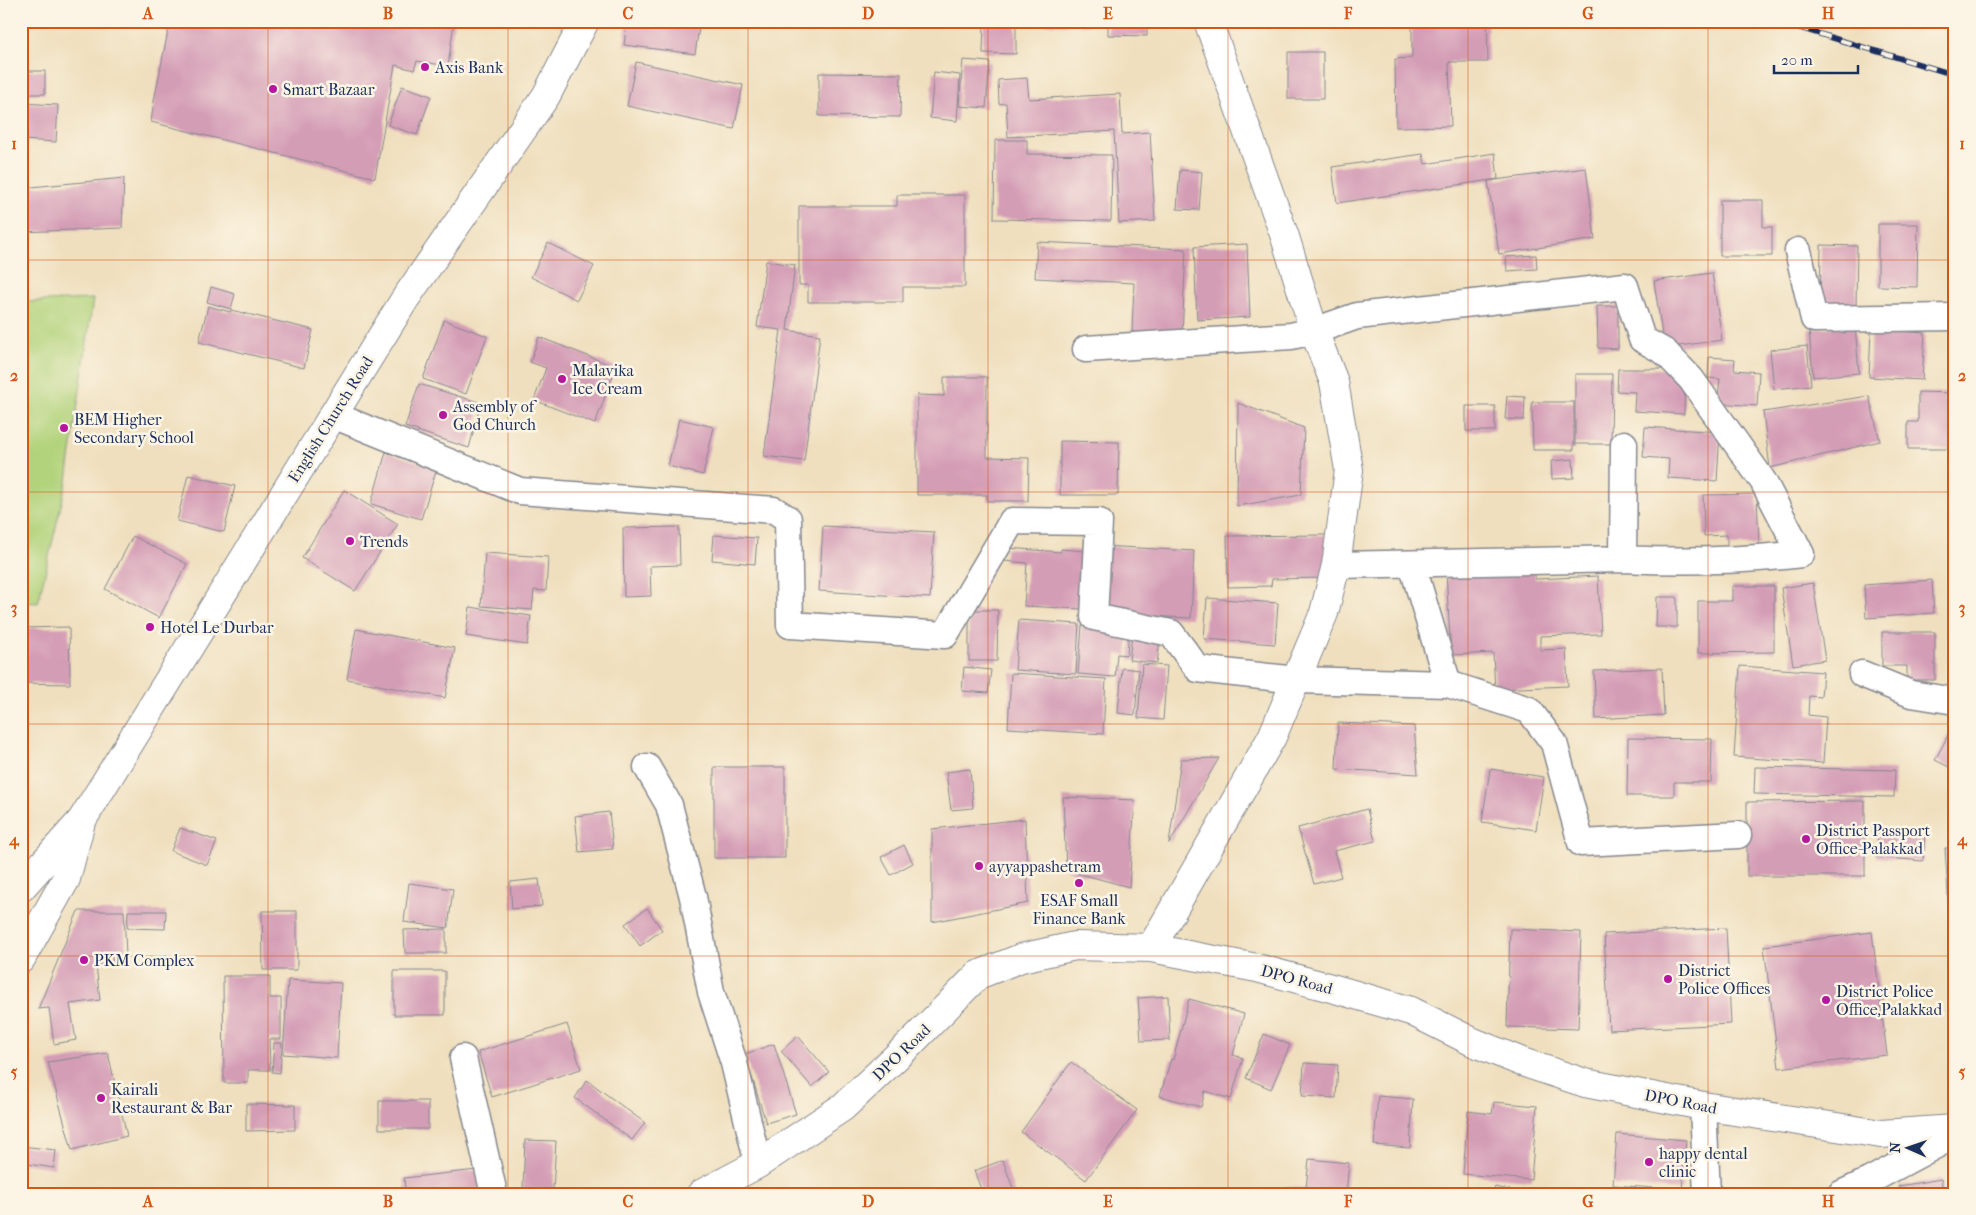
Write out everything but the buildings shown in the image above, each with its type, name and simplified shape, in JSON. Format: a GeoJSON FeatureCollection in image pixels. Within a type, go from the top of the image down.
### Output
{"type":"FeatureCollection","features":[{"type":"Feature","properties":{"kind":"street","name":"English Church Road"},"geometry":{"type":"LineString","coordinates":[[21,888],[82,820],[404,299],[546,96],[585,21]]}},
{"type":"Feature","properties":{"kind":"street"},"geometry":{"type":"LineString","coordinates":[[1151,948],[1272,736],[1311,680],[1324,613],[1336,565],[1349,470],[1334,382],[1322,328],[1285,237],[1208,21]]}},
{"type":"Feature","properties":{"kind":"street"},"geometry":{"type":"LineString","coordinates":[[1798,251],[1814,319],[1955,317]]}},
{"type":"Feature","properties":{"kind":"street"},"geometry":{"type":"LineString","coordinates":[[1086,349],[1291,336],[1357,316],[1625,286],[1642,339],[1665,352],[1691,380],[1763,481],[1801,554],[1761,559],[1647,561],[1623,559],[1336,565]]}},
{"type":"Feature","properties":{"kind":"street"},"geometry":{"type":"LineString","coordinates":[[333,415],[520,491],[774,510],[788,519],[790,625],[945,635],[1012,522],[1099,522],[1094,617],[1171,633],[1198,668],[1311,680],[1448,684],[1530,710],[1554,743],[1581,843],[1738,835]]}},
{"type":"Feature","properties":{"kind":"street"},"geometry":{"type":"LineString","coordinates":[[1623,559],[1624,444]]}},
{"type":"Feature","properties":{"kind":"street"},"geometry":{"type":"LineString","coordinates":[[1412,564],[1448,684]]}},
{"type":"Feature","properties":{"kind":"street"},"geometry":{"type":"LineString","coordinates":[[1862,674],[1912,694],[1955,701]]}},
{"type":"Feature","properties":{"kind":"street"},"geometry":{"type":"LineString","coordinates":[[647,767],[669,805],[693,897],[711,992],[734,1063],[758,1164]]}},
{"type":"Feature","properties":{"kind":"street","name":"English Church Road"},"geometry":{"type":"LineString","coordinates":[[21,959],[66,879],[82,820]]}},
{"type":"Feature","properties":{"kind":"street","name":"DPO Road"},"geometry":{"type":"LineString","coordinates":[[701,1194],[758,1164],[843,1106],[978,975],[1021,958],[1075,946],[1151,948],[1257,968],[1354,994],[1411,1011],[1472,1042],[1522,1062],[1585,1083],[1703,1106],[1881,1134],[1955,1129]]}},
{"type":"Feature","properties":{"kind":"street"},"geometry":{"type":"LineString","coordinates":[[463,1058],[494,1194]]}},
{"type":"Feature","properties":{"kind":"street"},"geometry":{"type":"LineString","coordinates":[[1703,1106],[1707,1194]]}},
{"type":"Feature","properties":{"kind":"street"},"geometry":{"type":"LineString","coordinates":[[1841,1194],[1955,1135]]}},
{"type":"Feature","properties":{"kind":"green space"},"geometry":{"type":"Polygon","coordinates":[[[93,299],[67,480],[38,603],[21,602],[21,302],[93,299]]]}},
{"type":"Feature","properties":{"kind":"railway"},"geometry":{"type":"LineString","coordinates":[[1777,21],[1955,75]]}},
{"type":"Feature","properties":{"kind":"place","name":"Axis Bank"},"geometry":{"type":"Point","coordinates":[425,67]}},
{"type":"Feature","properties":{"kind":"place","name":"Smart Bazaar"},"geometry":{"type":"Point","coordinates":[273,89]}},
{"type":"Feature","properties":{"kind":"place","name":"Malavika Ice Cream"},"geometry":{"type":"Point","coordinates":[562,379]}},
{"type":"Feature","properties":{"kind":"place","name":"Assembly of God Church"},"geometry":{"type":"Point","coordinates":[443,415]}},
{"type":"Feature","properties":{"kind":"place","name":"BEM Higher Secondary School"},"geometry":{"type":"Point","coordinates":[64,428]}},
{"type":"Feature","properties":{"kind":"place","name":"Trends"},"geometry":{"type":"Point","coordinates":[350,541]}},
{"type":"Feature","properties":{"kind":"place","name":"Hotel Le Durbar"},"geometry":{"type":"Point","coordinates":[150,627]}},
{"type":"Feature","properties":{"kind":"place","name":"District Passport Office-Palakkad"},"geometry":{"type":"Point","coordinates":[1806,839]}},
{"type":"Feature","properties":{"kind":"place","name":"ayyappashetram"},"geometry":{"type":"Point","coordinates":[979,866]}},
{"type":"Feature","properties":{"kind":"place","name":"ESAF Small Finance Bank"},"geometry":{"type":"Point","coordinates":[1079,883]}},
{"type":"Feature","properties":{"kind":"place","name":"PKM Complex"},"geometry":{"type":"Point","coordinates":[84,960]}},
{"type":"Feature","properties":{"kind":"place","name":"District Police Offices"},"geometry":{"type":"Point","coordinates":[1668,979]}},
{"type":"Feature","properties":{"kind":"place","name":"District Police Office,Palakkad"},"geometry":{"type":"Point","coordinates":[1826,1000]}},
{"type":"Feature","properties":{"kind":"place","name":"Kairali Restaurant & Bar"},"geometry":{"type":"Point","coordinates":[101,1098]}},
{"type":"Feature","properties":{"kind":"place","name":"happy dental clinic"},"geometry":{"type":"Point","coordinates":[1649,1162]}}]}
